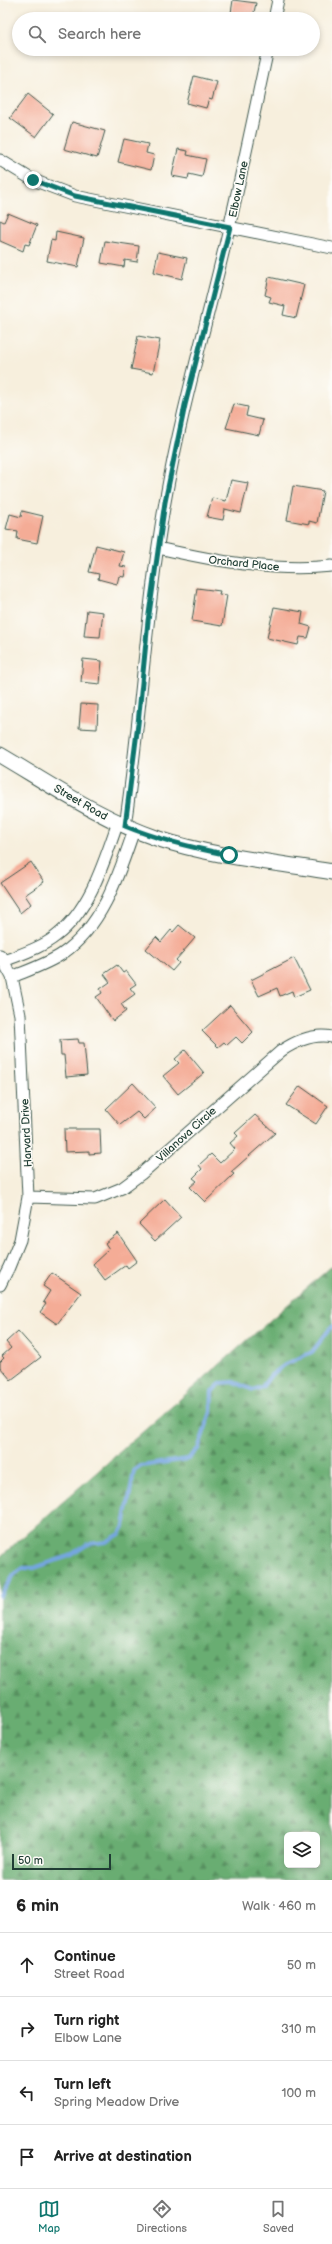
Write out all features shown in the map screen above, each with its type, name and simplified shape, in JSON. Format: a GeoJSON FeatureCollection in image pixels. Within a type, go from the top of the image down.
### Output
{"type":"FeatureCollection","features":[{"type":"Feature","properties":{"kind":"main road","name":"Street Road"},"geometry":{"type":"LineString","coordinates":[[0,755],[126,826],[192,848],[332,872]]}},
{"type":"Feature","properties":{"kind":"street"},"geometry":{"type":"LineString","coordinates":[[275,12],[278,0]]}},
{"type":"Feature","properties":{"kind":"street","name":"Elbow Lane"},"geometry":{"type":"LineString","coordinates":[[126,826],[158,548],[165,502],[185,405],[230,227],[267,56]]}},
{"type":"Feature","properties":{"kind":"street"},"geometry":{"type":"LineString","coordinates":[[0,160],[33,180],[60,192],[332,248]]}},
{"type":"Feature","properties":{"kind":"street","name":"Orchard Place"},"geometry":{"type":"LineString","coordinates":[[158,548],[248,565],[292,567],[332,566]]}},
{"type":"Feature","properties":{"kind":"street"},"geometry":{"type":"LineString","coordinates":[[12,977],[62,954],[90,927],[105,903],[122,863],[126,826]]}},
{"type":"Feature","properties":{"kind":"street","name":"Harvard Drive"},"geometry":{"type":"LineString","coordinates":[[0,1285],[20,1240],[28,1197],[20,1015],[12,977],[2,958],[47,942],[70,925],[81,910],[101,869],[126,826]]}},
{"type":"Feature","properties":{"kind":"street","name":"Villanova Circle"},"geometry":{"type":"LineString","coordinates":[[28,1197],[95,1199],[122,1188],[141,1174],[281,1051],[303,1039],[316,1036],[332,1037]]}},
{"type":"Feature","properties":{"kind":"green space"},"geometry":{"type":"Polygon","coordinates":[[[332,1266],[332,1880],[0,1880],[0,1557],[332,1266]]]}},
{"type":"Feature","properties":{"kind":"building"},"geometry":{"type":"Polygon","coordinates":[[[233,0],[256,3],[254,12],[231,12],[233,0]]]}},
{"type":"Feature","properties":{"kind":"building"},"geometry":{"type":"Polygon","coordinates":[[[194,76],[217,82],[212,100],[209,99],[206,108],[187,103],[194,76]]]}},
{"type":"Feature","properties":{"kind":"building"},"geometry":{"type":"Polygon","coordinates":[[[28,94],[53,114],[36,137],[10,118],[28,94]]]}},
{"type":"Feature","properties":{"kind":"building"},"geometry":{"type":"Polygon","coordinates":[[[72,122],[105,131],[97,158],[64,149],[72,122]]]}},
{"type":"Feature","properties":{"kind":"building"},"geometry":{"type":"Polygon","coordinates":[[[124,139],[148,144],[146,153],[154,155],[151,170],[118,162],[124,139]]]}},
{"type":"Feature","properties":{"kind":"building"},"geometry":{"type":"Polygon","coordinates":[[[178,149],[188,151],[187,155],[206,159],[202,177],[189,174],[188,179],[172,176],[178,149]]]}},
{"type":"Feature","properties":{"kind":"building"},"geometry":{"type":"Polygon","coordinates":[[[8,213],[37,225],[29,245],[25,244],[23,251],[0,241],[0,220],[4,222],[8,213]]]}},
{"type":"Feature","properties":{"kind":"building"},"geometry":{"type":"Polygon","coordinates":[[[56,232],[84,238],[78,267],[47,261],[51,240],[55,241],[56,232]]]}},
{"type":"Feature","properties":{"kind":"building"},"geometry":{"type":"Polygon","coordinates":[[[105,241],[139,246],[137,262],[125,260],[124,267],[101,263],[105,241]]]}},
{"type":"Feature","properties":{"kind":"building"},"geometry":{"type":"Polygon","coordinates":[[[158,252],[187,258],[182,279],[154,272],[158,252]]]}},
{"type":"Feature","properties":{"kind":"building"},"geometry":{"type":"Polygon","coordinates":[[[269,277],[304,285],[296,318],[283,315],[285,306],[269,302],[271,297],[265,295],[269,277]]]}},
{"type":"Feature","properties":{"kind":"building"},"geometry":{"type":"Polygon","coordinates":[[[138,336],[160,340],[153,373],[131,369],[138,336]]]}},
{"type":"Feature","properties":{"kind":"building"},"geometry":{"type":"Polygon","coordinates":[[[234,404],[248,407],[246,416],[263,420],[259,435],[226,428],[234,404]]]}},
{"type":"Feature","properties":{"kind":"building"},"geometry":{"type":"Polygon","coordinates":[[[231,480],[248,483],[241,513],[225,509],[223,520],[207,517],[212,498],[226,501],[231,480]]]}},
{"type":"Feature","properties":{"kind":"building"},"geometry":{"type":"Polygon","coordinates":[[[293,486],[323,491],[317,523],[309,521],[309,524],[287,520],[293,486]]]}},
{"type":"Feature","properties":{"kind":"building"},"geometry":{"type":"Polygon","coordinates":[[[22,511],[43,516],[37,543],[17,539],[18,531],[6,529],[10,514],[21,517],[22,511]]]}},
{"type":"Feature","properties":{"kind":"building"},"geometry":{"type":"Polygon","coordinates":[[[96,545],[124,552],[120,566],[126,567],[124,577],[119,576],[117,584],[98,579],[99,574],[89,572],[96,545]]]}},
{"type":"Feature","properties":{"kind":"building"},"geometry":{"type":"Polygon","coordinates":[[[197,588],[220,591],[219,594],[227,595],[222,626],[192,621],[197,588]]]}},
{"type":"Feature","properties":{"kind":"building"},"geometry":{"type":"Polygon","coordinates":[[[274,607],[303,612],[301,624],[311,627],[308,638],[300,637],[298,645],[267,638],[274,607]]]}},
{"type":"Feature","properties":{"kind":"building"},"geometry":{"type":"Polygon","coordinates":[[[87,610],[103,612],[100,637],[84,636],[87,610]]]}},
{"type":"Feature","properties":{"kind":"building"},"geometry":{"type":"Polygon","coordinates":[[[83,659],[102,661],[100,684],[81,682],[83,659]]]}},
{"type":"Feature","properties":{"kind":"building"},"geometry":{"type":"Polygon","coordinates":[[[81,704],[98,705],[97,729],[79,728],[81,704]]]}},
{"type":"Feature","properties":{"kind":"building"},"geometry":{"type":"Polygon","coordinates":[[[31,862],[44,882],[25,895],[31,904],[20,913],[0,883],[31,862]]]}},
{"type":"Feature","properties":{"kind":"building"},"geometry":{"type":"Polygon","coordinates":[[[179,925],[195,938],[176,960],[179,963],[172,971],[146,949],[156,937],[161,942],[171,930],[173,932],[179,925]]]}},
{"type":"Feature","properties":{"kind":"building"},"geometry":{"type":"Polygon","coordinates":[[[294,958],[310,990],[294,997],[292,991],[280,996],[277,988],[259,996],[251,980],[294,958]]]}},
{"type":"Feature","properties":{"kind":"building"},"geometry":{"type":"Polygon","coordinates":[[[117,965],[123,973],[126,971],[136,984],[130,988],[135,994],[121,1004],[126,1011],[113,1021],[96,997],[102,993],[100,989],[110,982],[104,974],[117,965]]]}},
{"type":"Feature","properties":{"kind":"building"},"geometry":{"type":"Polygon","coordinates":[[[230,1005],[253,1032],[242,1043],[236,1037],[227,1045],[224,1042],[218,1047],[202,1031],[230,1005]]]}},
{"type":"Feature","properties":{"kind":"building"},"geometry":{"type":"Polygon","coordinates":[[[78,1039],[79,1043],[84,1043],[87,1075],[66,1077],[64,1055],[61,1055],[60,1040],[78,1039]]]}},
{"type":"Feature","properties":{"kind":"building"},"geometry":{"type":"Polygon","coordinates":[[[185,1050],[204,1073],[178,1094],[163,1076],[179,1063],[175,1059],[185,1050]]]}},
{"type":"Feature","properties":{"kind":"building"},"geometry":{"type":"Polygon","coordinates":[[[133,1083],[156,1108],[144,1119],[137,1112],[120,1125],[106,1109],[133,1083]]]}},
{"type":"Feature","properties":{"kind":"building"},"geometry":{"type":"Polygon","coordinates":[[[300,1086],[328,1106],[316,1124],[286,1105],[300,1086]]]}},
{"type":"Feature","properties":{"kind":"building"},"geometry":{"type":"Polygon","coordinates":[[[255,1115],[275,1133],[231,1172],[234,1174],[205,1202],[190,1187],[197,1181],[193,1178],[202,1169],[199,1165],[211,1154],[220,1163],[235,1149],[230,1143],[238,1136],[235,1133],[255,1115]]]}},
{"type":"Feature","properties":{"kind":"building"},"geometry":{"type":"Polygon","coordinates":[[[64,1129],[100,1129],[101,1153],[89,1154],[89,1151],[65,1152],[64,1129]]]}},
{"type":"Feature","properties":{"kind":"building"},"geometry":{"type":"Polygon","coordinates":[[[165,1199],[181,1217],[155,1241],[139,1224],[165,1199]]]}},
{"type":"Feature","properties":{"kind":"building"},"geometry":{"type":"Polygon","coordinates":[[[118,1233],[137,1261],[128,1268],[126,1265],[105,1280],[93,1264],[109,1249],[105,1243],[118,1233]]]}},
{"type":"Feature","properties":{"kind":"building"},"geometry":{"type":"Polygon","coordinates":[[[52,1273],[81,1293],[57,1324],[40,1312],[46,1304],[43,1302],[50,1291],[43,1286],[52,1273]]]}},
{"type":"Feature","properties":{"kind":"building"},"geometry":{"type":"Polygon","coordinates":[[[18,1331],[41,1357],[11,1380],[0,1367],[0,1362],[4,1358],[2,1356],[11,1348],[6,1342],[18,1331]]]}},
{"type":"Feature","properties":{"kind":"waterway"},"geometry":{"type":"LineString","coordinates":[[0,1596],[14,1575],[23,1568],[34,1568],[69,1556],[88,1544],[106,1542],[120,1534],[124,1526],[134,1471],[141,1466],[188,1459],[198,1449],[211,1412],[212,1392],[220,1383],[234,1382],[253,1390],[262,1387],[271,1375],[286,1364],[312,1352],[332,1326]]}},
{"type":"Feature","properties":{"kind":"route"},"geometry":{"type":"LineString","coordinates":[[33,180],[60,192],[75,196],[230,227],[185,405],[165,502],[148,621],[138,724],[125,826],[158,839],[192,848],[229,855]]}}]}
